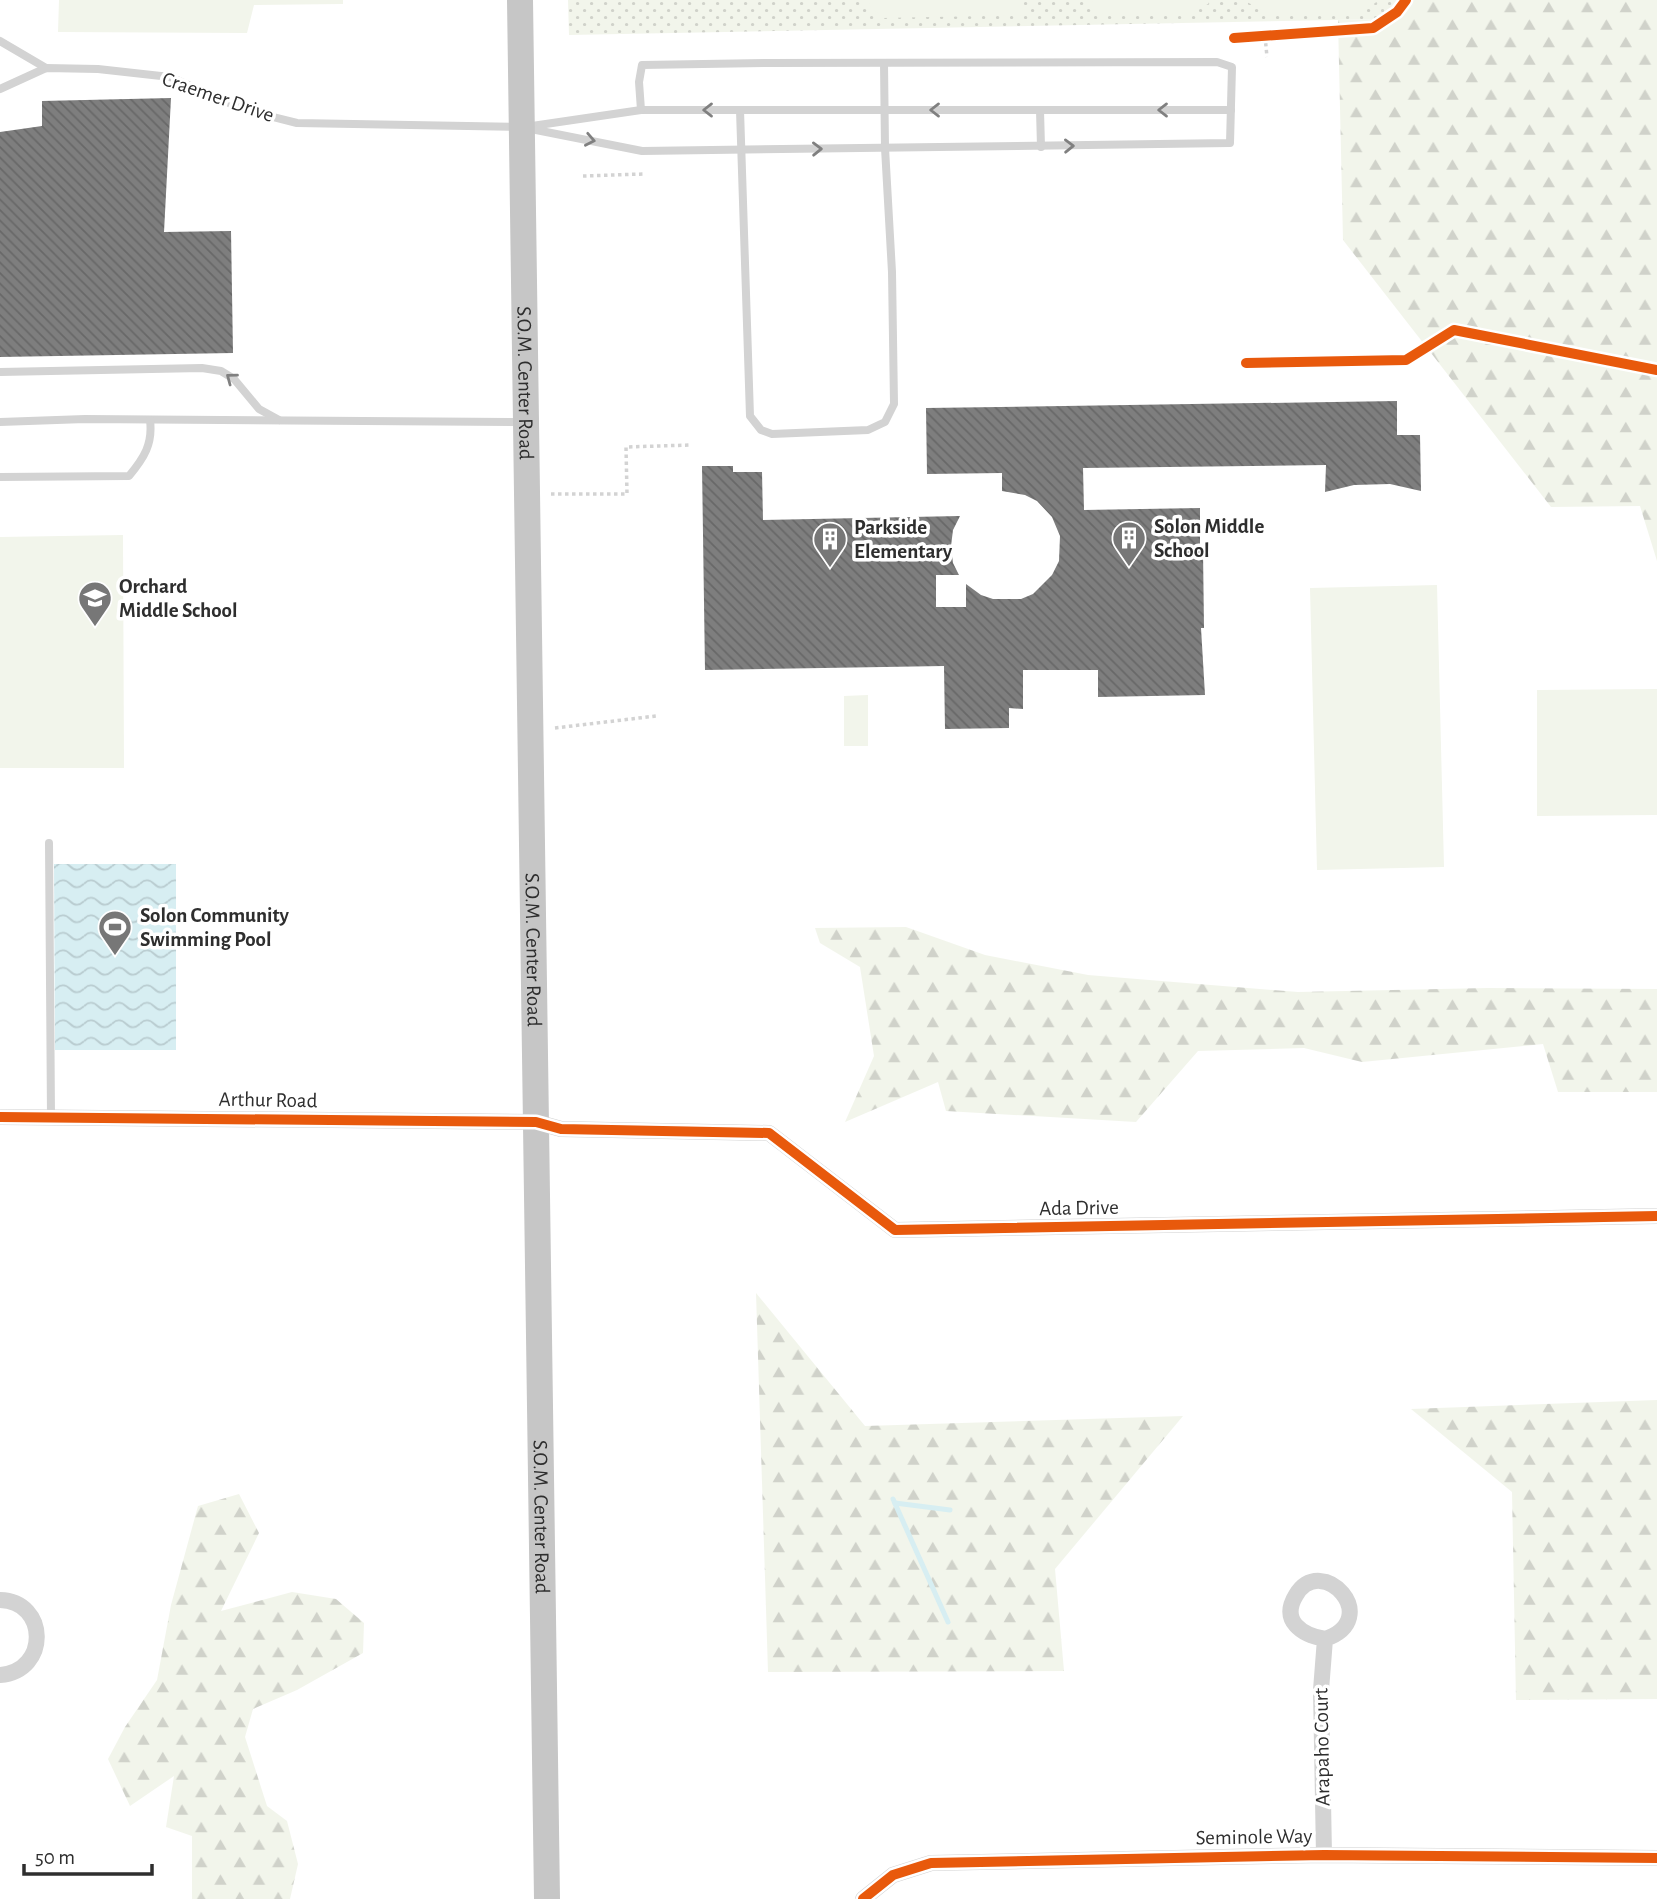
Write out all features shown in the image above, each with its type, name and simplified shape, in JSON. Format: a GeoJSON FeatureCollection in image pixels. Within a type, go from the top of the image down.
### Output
{"type":"FeatureCollection","features":[{"type":"Feature","properties":{"kind":"main road","name":"S.O.M. Center Road"},"geometry":{"type":"LineString","coordinates":[[520,0],[547,1899]]}},
{"type":"Feature","properties":{"kind":"street","name":"Arthur Road"},"geometry":{"type":"LineString","coordinates":[[0,1116],[536,1122]]}},
{"type":"Feature","properties":{"kind":"street","name":"Ada Drive"},"geometry":{"type":"LineString","coordinates":[[536,1122],[561,1129],[769,1133],[895,1230],[1657,1216]]}},
{"type":"Feature","properties":{"kind":"street"},"geometry":{"type":"LineString","coordinates":[[0,1600],[18,1604],[27,1611],[34,1620],[37,1632],[33,1656],[15,1672],[0,1675]]}},
{"type":"Feature","properties":{"kind":"street","name":"Arapaho Court"},"geometry":{"type":"LineString","coordinates":[[1324,1855],[1321,1690],[1325,1639]]}},
{"type":"Feature","properties":{"kind":"street","name":"Seminole Way"},"geometry":{"type":"LineString","coordinates":[[863,1899],[893,1875],[931,1863],[1324,1855],[1657,1858]]}},
{"type":"Feature","properties":{"kind":"lane"},"geometry":{"type":"LineString","coordinates":[[0,41],[46,68]]}},
{"type":"Feature","properties":{"kind":"lane"},"geometry":{"type":"LineString","coordinates":[[523,127],[642,151],[1230,143],[1232,67],[1217,62],[642,65],[639,82],[641,110]]}},
{"type":"Feature","properties":{"kind":"lane"},"geometry":{"type":"LineString","coordinates":[[740,110],[750,416],[761,430],[772,434],[868,430],[885,422],[894,404],[884,63]]}},
{"type":"Feature","properties":{"kind":"lane","name":"Craemer Drive"},"geometry":{"type":"LineString","coordinates":[[0,89],[46,68],[98,69],[170,77],[245,110],[297,123],[523,127]]}},
{"type":"Feature","properties":{"kind":"lane"},"geometry":{"type":"LineString","coordinates":[[523,127],[641,110],[1231,110]]}},
{"type":"Feature","properties":{"kind":"lane"},"geometry":{"type":"LineString","coordinates":[[1040,110],[1041,146]]}},
{"type":"Feature","properties":{"kind":"lane"},"geometry":{"type":"LineString","coordinates":[[0,372],[189,368],[221,371],[234,379],[259,409],[282,421]]}},
{"type":"Feature","properties":{"kind":"lane"},"geometry":{"type":"LineString","coordinates":[[0,477],[129,476],[144,458],[152,436],[150,420]]}},
{"type":"Feature","properties":{"kind":"lane"},"geometry":{"type":"LineString","coordinates":[[0,422],[526,422]]}},
{"type":"Feature","properties":{"kind":"lane"},"geometry":{"type":"LineString","coordinates":[[49,843],[51,1117]]}},
{"type":"Feature","properties":{"kind":"path"},"geometry":{"type":"LineString","coordinates":[[1267,57],[1260,36],[1278,35]]}},
{"type":"Feature","properties":{"kind":"path"},"geometry":{"type":"LineString","coordinates":[[583,176],[643,173]]}},
{"type":"Feature","properties":{"kind":"path"},"geometry":{"type":"LineString","coordinates":[[551,495],[627,494],[626,447],[691,445]]}},
{"type":"Feature","properties":{"kind":"path"},"geometry":{"type":"LineString","coordinates":[[555,728],[656,716]]}},
{"type":"Feature","properties":{"kind":"green space"},"geometry":{"type":"Polygon","coordinates":[[[59,0],[343,0],[343,4],[254,5],[247,33],[58,32],[59,0]]]}},
{"type":"Feature","properties":{"kind":"green space"},"geometry":{"type":"Polygon","coordinates":[[[568,0],[1407,0],[1386,19],[569,35],[568,0]]]}},
{"type":"Feature","properties":{"kind":"green space"},"geometry":{"type":"Polygon","coordinates":[[[870,0],[1021,0],[1026,15],[883,18],[870,6],[870,0]]]}},
{"type":"Feature","properties":{"kind":"green space"},"geometry":{"type":"Polygon","coordinates":[[[1092,0],[1210,0],[1208,4],[1191,13],[1093,14],[1092,0]]]}},
{"type":"Feature","properties":{"kind":"green space"},"geometry":{"type":"Polygon","coordinates":[[[1243,0],[1379,0],[1363,12],[1266,12],[1243,0]]]}},
{"type":"Feature","properties":{"kind":"green space"},"geometry":{"type":"Polygon","coordinates":[[[1407,0],[1657,0],[1657,561],[1640,506],[1551,507],[1343,240],[1338,20],[1386,19],[1407,0]]]}},
{"type":"Feature","properties":{"kind":"green space"},"geometry":{"type":"Polygon","coordinates":[[[123,535],[124,768],[0,768],[0,537],[123,535]]]}},
{"type":"Feature","properties":{"kind":"green space"},"geometry":{"type":"Polygon","coordinates":[[[1437,585],[1444,867],[1317,870],[1310,588],[1437,585]]]}},
{"type":"Feature","properties":{"kind":"green space"},"geometry":{"type":"Polygon","coordinates":[[[1657,689],[1657,815],[1537,816],[1537,690],[1657,689]]]}},
{"type":"Feature","properties":{"kind":"green space"},"geometry":{"type":"Polygon","coordinates":[[[868,695],[868,746],[844,746],[844,696],[868,695]]]}},
{"type":"Feature","properties":{"kind":"green space"},"geometry":{"type":"Polygon","coordinates":[[[906,927],[985,955],[1088,975],[1298,992],[1488,988],[1657,989],[1657,1092],[1558,1092],[1543,1044],[1362,1062],[1304,1048],[1198,1051],[1136,1122],[946,1111],[938,1082],[845,1122],[874,1056],[860,967],[820,943],[815,928],[906,927]]]}},
{"type":"Feature","properties":{"kind":"green space"},"geometry":{"type":"Polygon","coordinates":[[[756,1293],[865,1426],[1183,1416],[1055,1569],[1064,1671],[768,1672],[756,1293]]]}},
{"type":"Feature","properties":{"kind":"green space"},"geometry":{"type":"Polygon","coordinates":[[[1657,1400],[1657,1699],[1516,1700],[1512,1492],[1411,1409],[1657,1400]]]}},
{"type":"Feature","properties":{"kind":"green space"},"geometry":{"type":"Polygon","coordinates":[[[239,1494],[259,1533],[221,1611],[292,1592],[336,1599],[364,1623],[363,1653],[297,1690],[253,1709],[245,1737],[267,1806],[287,1821],[298,1864],[290,1899],[192,1899],[192,1836],[166,1827],[174,1776],[130,1806],[108,1759],[125,1727],[157,1680],[171,1605],[198,1506],[239,1494]]]}},
{"type":"Feature","properties":{"kind":"water","name":"Solon Community Swimming Pool"},"geometry":{"type":"Polygon","coordinates":[[[54,864],[176,864],[176,1050],[55,1050],[54,864]]]}},
{"type":"Feature","properties":{"kind":"building"},"geometry":{"type":"Polygon","coordinates":[[[171,98],[164,232],[231,231],[233,353],[0,357],[0,132],[42,126],[42,101],[171,98]]]}},
{"type":"Feature","properties":{"kind":"building","name":"Solon Middle School"},"geometry":{"type":"Polygon","coordinates":[[[1397,401],[1397,435],[1420,435],[1421,491],[1390,484],[1354,485],[1325,492],[1326,465],[1083,468],[1084,510],[1200,508],[1204,628],[1201,628],[1205,695],[1098,697],[1098,670],[1023,670],[1023,709],[1009,708],[1009,728],[945,729],[944,666],[705,670],[702,466],[733,466],[733,472],[762,472],[763,520],[960,516],[953,530],[951,546],[953,563],[959,575],[936,575],[936,607],[966,607],[966,584],[981,595],[993,599],[1021,599],[1033,594],[1052,575],[1059,561],[1060,536],[1052,517],[1037,501],[1025,495],[1002,491],[1002,473],[927,474],[926,408],[1397,401]]]}},
{"type":"Feature","properties":{"kind":"waterway"},"geometry":{"type":"LineString","coordinates":[[893,1499],[948,1622]]}},
{"type":"Feature","properties":{"kind":"waterway"},"geometry":{"type":"LineString","coordinates":[[895,1503],[950,1510]]}},
{"type":"Feature","properties":{"kind":"cycle path"},"geometry":{"type":"LineString","coordinates":[[1234,38],[1373,28],[1397,12],[1406,0]]}},
{"type":"Feature","properties":{"kind":"cycle path"},"geometry":{"type":"LineString","coordinates":[[1246,363],[1406,360],[1454,330],[1657,370]]}},
{"type":"Feature","properties":{"kind":"cycle path"},"geometry":{"type":"LineString","coordinates":[[0,1117],[536,1122],[561,1129],[769,1133],[895,1230],[1657,1216]]}},
{"type":"Feature","properties":{"kind":"cycle path"},"geometry":{"type":"LineString","coordinates":[[863,1899],[893,1875],[931,1863],[1324,1855],[1657,1858]]}},
{"type":"Feature","properties":{"kind":"place","name":"Solon Middle School"},"geometry":{"type":"Point","coordinates":[1129,568]}},
{"type":"Feature","properties":{"kind":"place","name":"Parkside Elementary"},"geometry":{"type":"Point","coordinates":[830,569]}},
{"type":"Feature","properties":{"kind":"place","name":"Orchard Middle School"},"geometry":{"type":"Point","coordinates":[95,628]}},
{"type":"Feature","properties":{"kind":"place","name":"Solon Community Swimming Pool"},"geometry":{"type":"Point","coordinates":[115,957]}}]}
